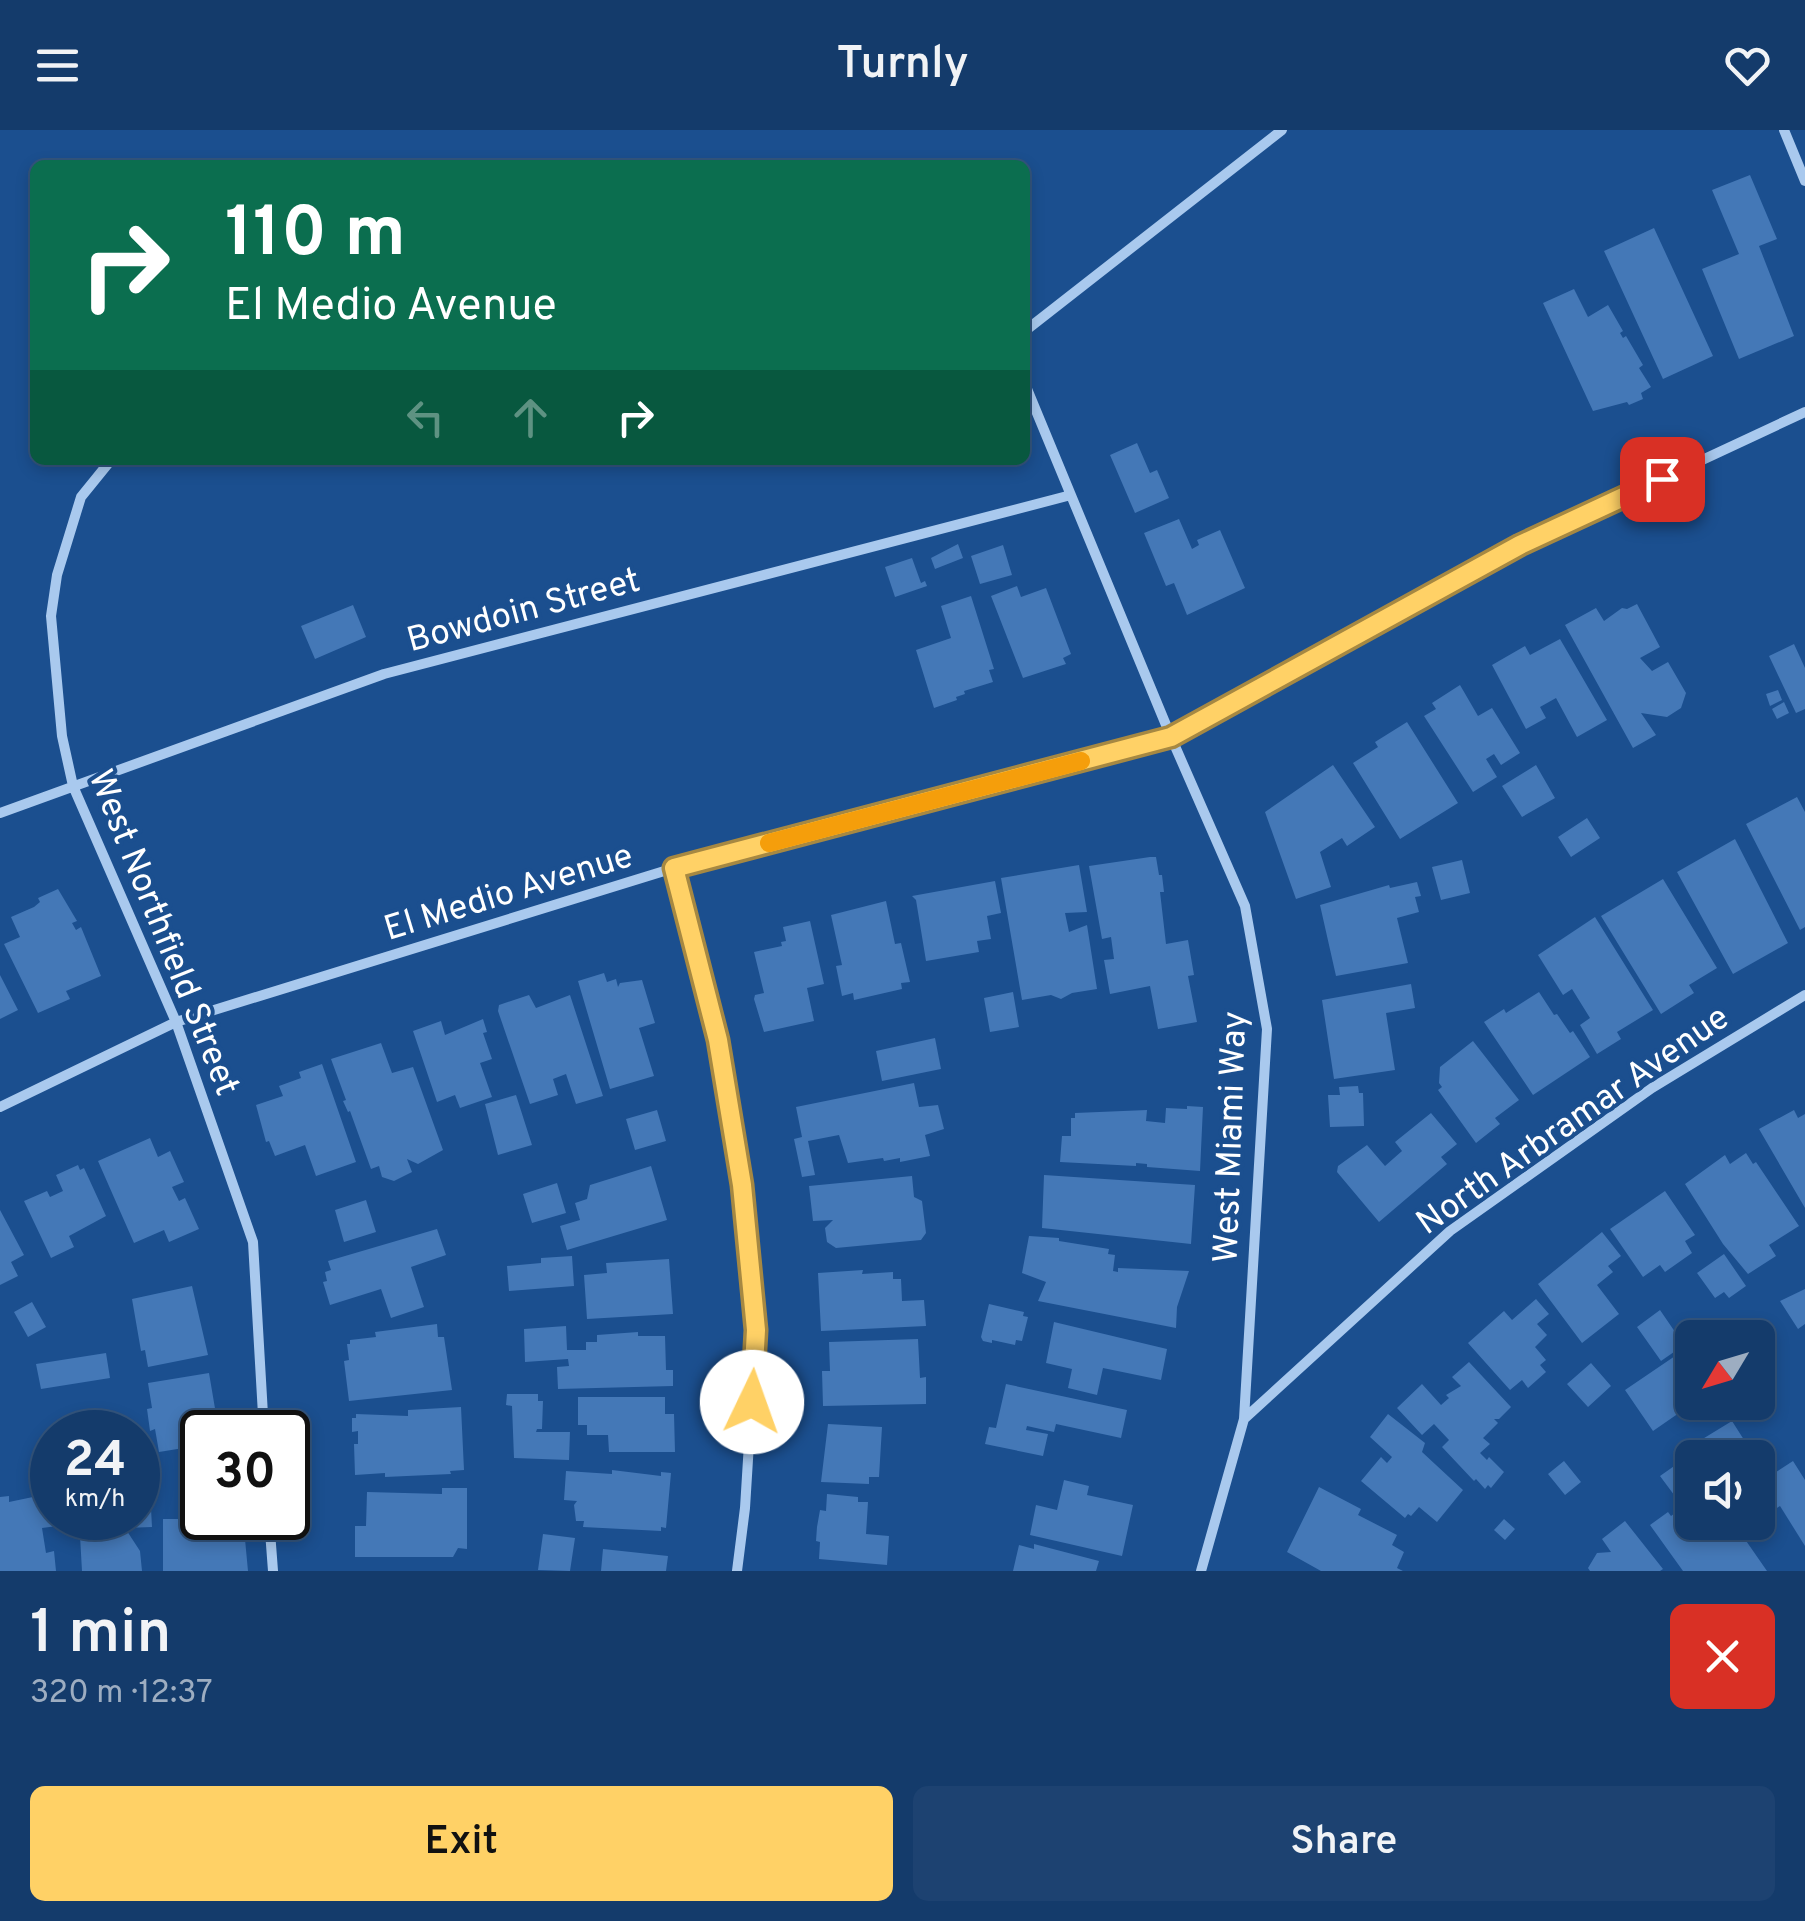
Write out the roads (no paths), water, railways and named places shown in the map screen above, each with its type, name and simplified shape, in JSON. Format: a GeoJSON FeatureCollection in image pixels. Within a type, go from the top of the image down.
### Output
{"type":"FeatureCollection","features":[{"type":"Feature","properties":{"kind":"street"},"geometry":{"type":"LineString","coordinates":[[1030,327],[1282,130]]}},
{"type":"Feature","properties":{"kind":"street"},"geometry":{"type":"LineString","coordinates":[[1784,130],[1805,181]]}},
{"type":"Feature","properties":{"kind":"street","name":"West Miami Way"},"geometry":{"type":"LineString","coordinates":[[1030,396],[1245,906],[1267,1028],[1244,1419],[1201,1571]]}},
{"type":"Feature","properties":{"kind":"street","name":"El Medio Avenue"},"geometry":{"type":"LineString","coordinates":[[0,1107],[176,1022],[674,868],[1171,737],[1520,545],[1805,412]]}},
{"type":"Feature","properties":{"kind":"street","name":"West Northfield Street"},"geometry":{"type":"LineString","coordinates":[[107,465],[81,497],[57,576],[51,616],[62,736],[73,786],[176,1022],[252,1242],[263,1410]]}},
{"type":"Feature","properties":{"kind":"street","name":"Bowdoin Street"},"geometry":{"type":"LineString","coordinates":[[0,813],[384,674],[1071,495]]}},
{"type":"Feature","properties":{"kind":"street"},"geometry":{"type":"LineString","coordinates":[[674,868],[718,1040],[742,1185],[756,1330],[745,1508],[737,1571]]}},
{"type":"Feature","properties":{"kind":"street","name":"North Arbramar Avenue"},"geometry":{"type":"LineString","coordinates":[[1244,1419],[1450,1231],[1652,1088],[1805,994]]}},
{"type":"Feature","properties":{"kind":"street"},"geometry":{"type":"LineString","coordinates":[[271,1540],[273,1571]]}}]}
